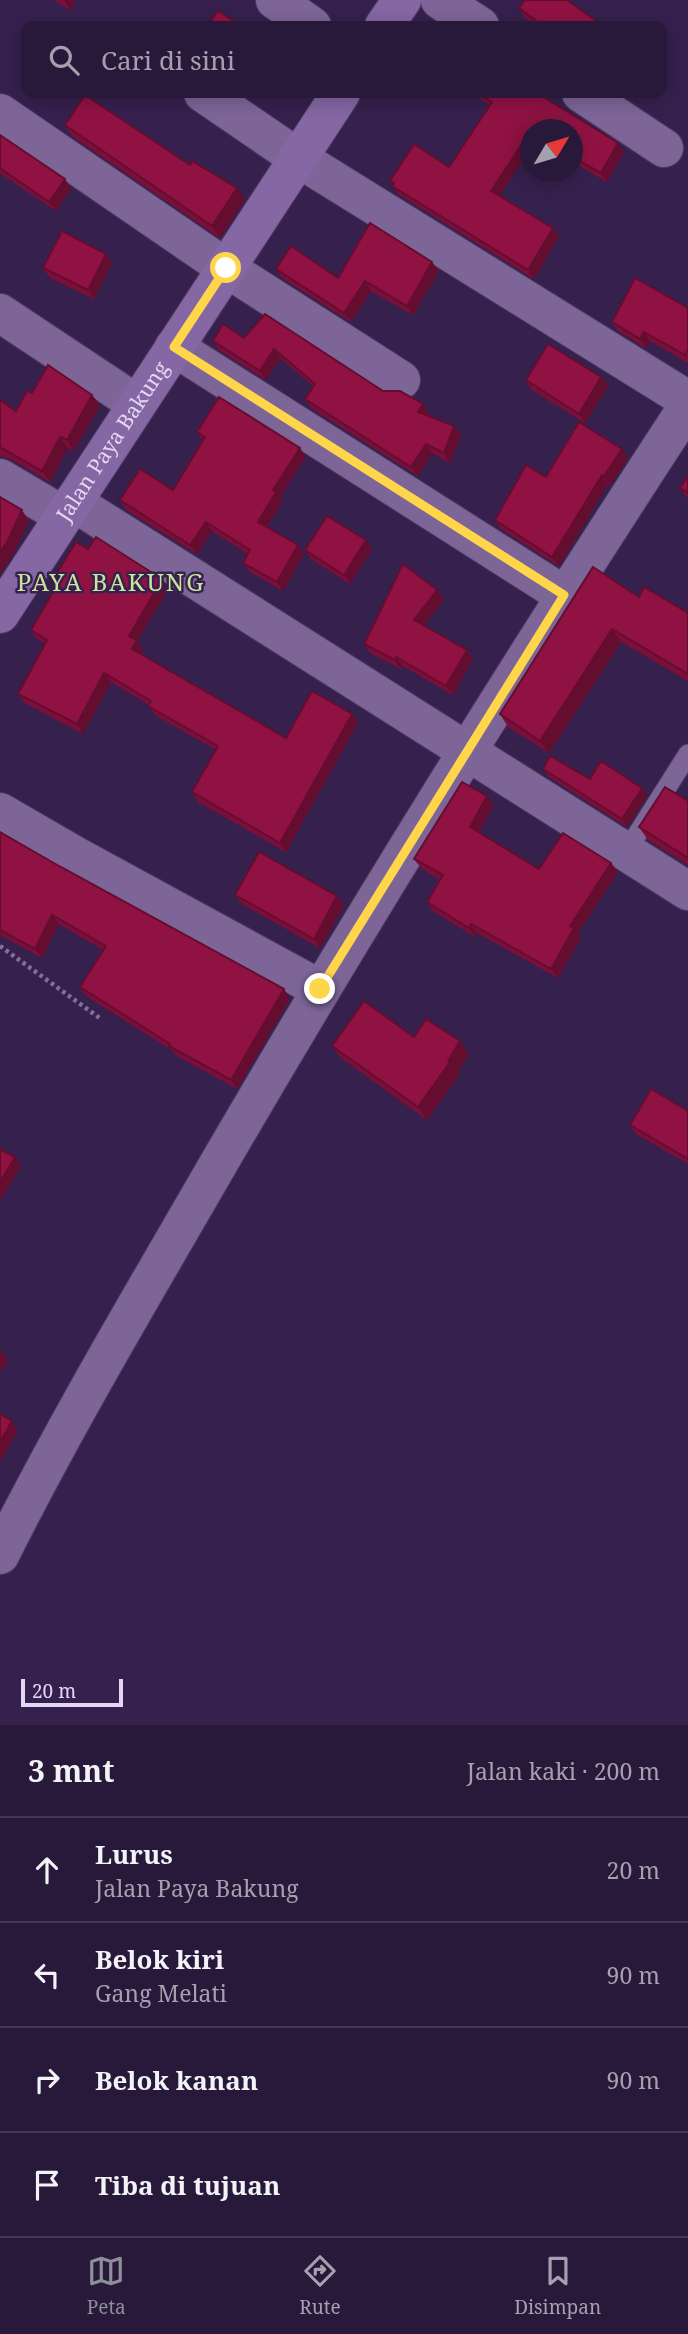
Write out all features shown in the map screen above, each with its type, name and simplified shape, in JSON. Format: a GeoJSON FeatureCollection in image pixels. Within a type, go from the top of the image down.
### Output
{"type":"FeatureCollection","features":[{"type":"Feature","properties":{"kind":"main road","name":"Jalan Paya Bakung"},"geometry":{"type":"LineString","coordinates":[[2,608],[338,98]]}},
{"type":"Feature","properties":{"kind":"street"},"geometry":{"type":"LineString","coordinates":[[275,0],[305,21]]}},
{"type":"Feature","properties":{"kind":"street"},"geometry":{"type":"LineString","coordinates":[[440,0],[472,21]]}},
{"type":"Feature","properties":{"kind":"street"},"geometry":{"type":"LineString","coordinates":[[210,98],[298,158],[688,400]]}},
{"type":"Feature","properties":{"kind":"street"},"geometry":{"type":"LineString","coordinates":[[589,98],[664,148]]}},
{"type":"Feature","properties":{"kind":"street"},"geometry":{"type":"LineString","coordinates":[[0,113],[226,268],[401,380]]}},
{"type":"Feature","properties":{"kind":"street"},"geometry":{"type":"LineString","coordinates":[[0,313],[137,404]]}},
{"type":"Feature","properties":{"kind":"street"},"geometry":{"type":"LineString","coordinates":[[174,347],[564,595]]}},
{"type":"Feature","properties":{"kind":"street"},"geometry":{"type":"LineString","coordinates":[[0,1555],[13,1496],[137,1304],[320,989],[467,751],[564,595],[688,406]]}},
{"type":"Feature","properties":{"kind":"street"},"geometry":{"type":"LineString","coordinates":[[0,478],[69,509],[467,751],[688,891]]}},
{"type":"Feature","properties":{"kind":"street"},"geometry":{"type":"LineString","coordinates":[[0,812],[320,989]]}},
{"type":"Feature","properties":{"kind":"lane"},"geometry":{"type":"LineString","coordinates":[[626,852],[688,754]]}},
{"type":"Feature","properties":{"kind":"path"},"geometry":{"type":"LineString","coordinates":[[0,946],[101,1019]]}},
{"type":"Feature","properties":{"kind":"building"},"geometry":{"type":"Polygon","coordinates":[[[525,0],[567,0],[596,21],[536,21],[519,8],[525,0]]]}},
{"type":"Feature","properties":{"kind":"building"},"geometry":{"type":"Polygon","coordinates":[[[218,11],[234,21],[211,21],[218,11]]]}},
{"type":"Feature","properties":{"kind":"building"},"geometry":{"type":"Polygon","coordinates":[[[83,98],[90,98],[190,165],[192,161],[237,188],[212,226],[65,125],[83,98]]]}},
{"type":"Feature","properties":{"kind":"building"},"geometry":{"type":"Polygon","coordinates":[[[485,98],[545,98],[579,119],[520,119],[520,147],[491,191],[553,228],[528,270],[392,186],[394,183],[390,181],[414,144],[449,167],[492,102],[485,98]]]}},
{"type":"Feature","properties":{"kind":"building"},"geometry":{"type":"Polygon","coordinates":[[[583,121],[618,143],[601,173],[583,163],[583,121]]]}},
{"type":"Feature","properties":{"kind":"building"},"geometry":{"type":"Polygon","coordinates":[[[0,135],[65,179],[49,202],[0,168],[0,135]]]}},
{"type":"Feature","properties":{"kind":"building"},"geometry":{"type":"Polygon","coordinates":[[[370,223],[432,262],[407,306],[365,281],[344,313],[276,269],[291,246],[338,278],[370,223]]]}},
{"type":"Feature","properties":{"kind":"building"},"geometry":{"type":"Polygon","coordinates":[[[62,231],[106,254],[88,290],[43,268],[62,231]]]}},
{"type":"Feature","properties":{"kind":"building"},"geometry":{"type":"Polygon","coordinates":[[[635,278],[688,308],[688,349],[685,355],[644,332],[640,339],[612,322],[635,278]]]}},
{"type":"Feature","properties":{"kind":"building"},"geometry":{"type":"Polygon","coordinates":[[[265,314],[383,391],[400,391],[423,404],[418,412],[454,426],[444,453],[426,444],[411,467],[305,399],[315,384],[274,349],[260,371],[213,341],[223,324],[244,338],[265,314]]]}},
{"type":"Feature","properties":{"kind":"building"},"geometry":{"type":"Polygon","coordinates":[[[548,344],[601,377],[579,414],[526,380],[548,344]]]}},
{"type":"Feature","properties":{"kind":"building"},"geometry":{"type":"Polygon","coordinates":[[[48,365],[92,395],[67,440],[60,437],[42,471],[0,447],[0,400],[16,411],[27,391],[32,393],[48,365]]]}},
{"type":"Feature","properties":{"kind":"building"},"geometry":{"type":"Polygon","coordinates":[[[219,397],[300,448],[273,490],[276,492],[258,522],[298,545],[277,582],[243,563],[250,550],[206,522],[190,545],[120,500],[140,469],[173,490],[205,437],[197,432],[219,397]]]}},
{"type":"Feature","properties":{"kind":"building"},"geometry":{"type":"Polygon","coordinates":[[[579,422],[622,449],[604,476],[602,475],[552,557],[495,520],[526,465],[546,477],[579,422]]]}},
{"type":"Feature","properties":{"kind":"building"},"geometry":{"type":"Polygon","coordinates":[[[688,476],[688,493],[680,488],[688,476]]]}},
{"type":"Feature","properties":{"kind":"building"},"geometry":{"type":"Polygon","coordinates":[[[0,497],[22,510],[0,552],[0,497]]]}},
{"type":"Feature","properties":{"kind":"building"},"geometry":{"type":"Polygon","coordinates":[[[327,516],[366,540],[344,575],[305,550],[327,516]]]}},
{"type":"Feature","properties":{"kind":"building"},"geometry":{"type":"Polygon","coordinates":[[[96,537],[162,579],[129,636],[137,640],[132,649],[286,738],[312,691],[352,714],[280,843],[192,792],[218,746],[148,706],[151,701],[104,673],[77,724],[18,694],[47,640],[31,630],[57,585],[51,582],[76,542],[88,549],[96,537]]]}},
{"type":"Feature","properties":{"kind":"building"},"geometry":{"type":"Polygon","coordinates":[[[403,564],[437,590],[414,620],[467,650],[446,686],[396,657],[395,660],[364,644],[403,564]]]}},
{"type":"Feature","properties":{"kind":"building"},"geometry":{"type":"Polygon","coordinates":[[[593,567],[639,597],[644,587],[688,613],[688,674],[612,629],[540,741],[500,714],[593,567]]]}},
{"type":"Feature","properties":{"kind":"building"},"geometry":{"type":"Polygon","coordinates":[[[550,756],[590,779],[601,761],[642,788],[622,819],[543,769],[550,756]]]}},
{"type":"Feature","properties":{"kind":"building"},"geometry":{"type":"Polygon","coordinates":[[[462,782],[487,796],[470,827],[539,869],[563,833],[611,863],[570,926],[574,928],[551,969],[471,924],[469,928],[427,902],[443,875],[414,859],[462,782]]]}},
{"type":"Feature","properties":{"kind":"building"},"geometry":{"type":"Polygon","coordinates":[[[665,787],[688,801],[688,858],[639,827],[665,787]]]}},
{"type":"Feature","properties":{"kind":"building"},"geometry":{"type":"Polygon","coordinates":[[[0,832],[284,989],[231,1080],[169,1046],[170,1044],[80,987],[106,946],[52,915],[35,949],[0,930],[0,832]]]}},
{"type":"Feature","properties":{"kind":"building"},"geometry":{"type":"Polygon","coordinates":[[[259,852],[337,896],[314,939],[235,895],[259,852]]]}},
{"type":"Feature","properties":{"kind":"building"},"geometry":{"type":"Polygon","coordinates":[[[364,1001],[414,1037],[426,1019],[460,1041],[448,1061],[450,1062],[418,1107],[332,1046],[364,1001]]]}},
{"type":"Feature","properties":{"kind":"building"},"geometry":{"type":"Polygon","coordinates":[[[651,1089],[688,1111],[688,1159],[630,1125],[651,1089]]]}},
{"type":"Feature","properties":{"kind":"building"},"geometry":{"type":"Polygon","coordinates":[[[0,1149],[15,1157],[0,1182],[0,1149]]]}},
{"type":"Feature","properties":{"kind":"building"},"geometry":{"type":"Polygon","coordinates":[[[0,1414],[12,1421],[0,1442],[0,1414]]]}},
{"type":"Feature","properties":{"kind":"district","name":"PAYA BAKUNG"},"geometry":{"type":"Point","coordinates":[111,583]}},
{"type":"Feature","properties":{"kind":"route"},"geometry":{"type":"LineString","coordinates":[[226,268],[174,347],[564,595],[320,989]]}}]}
